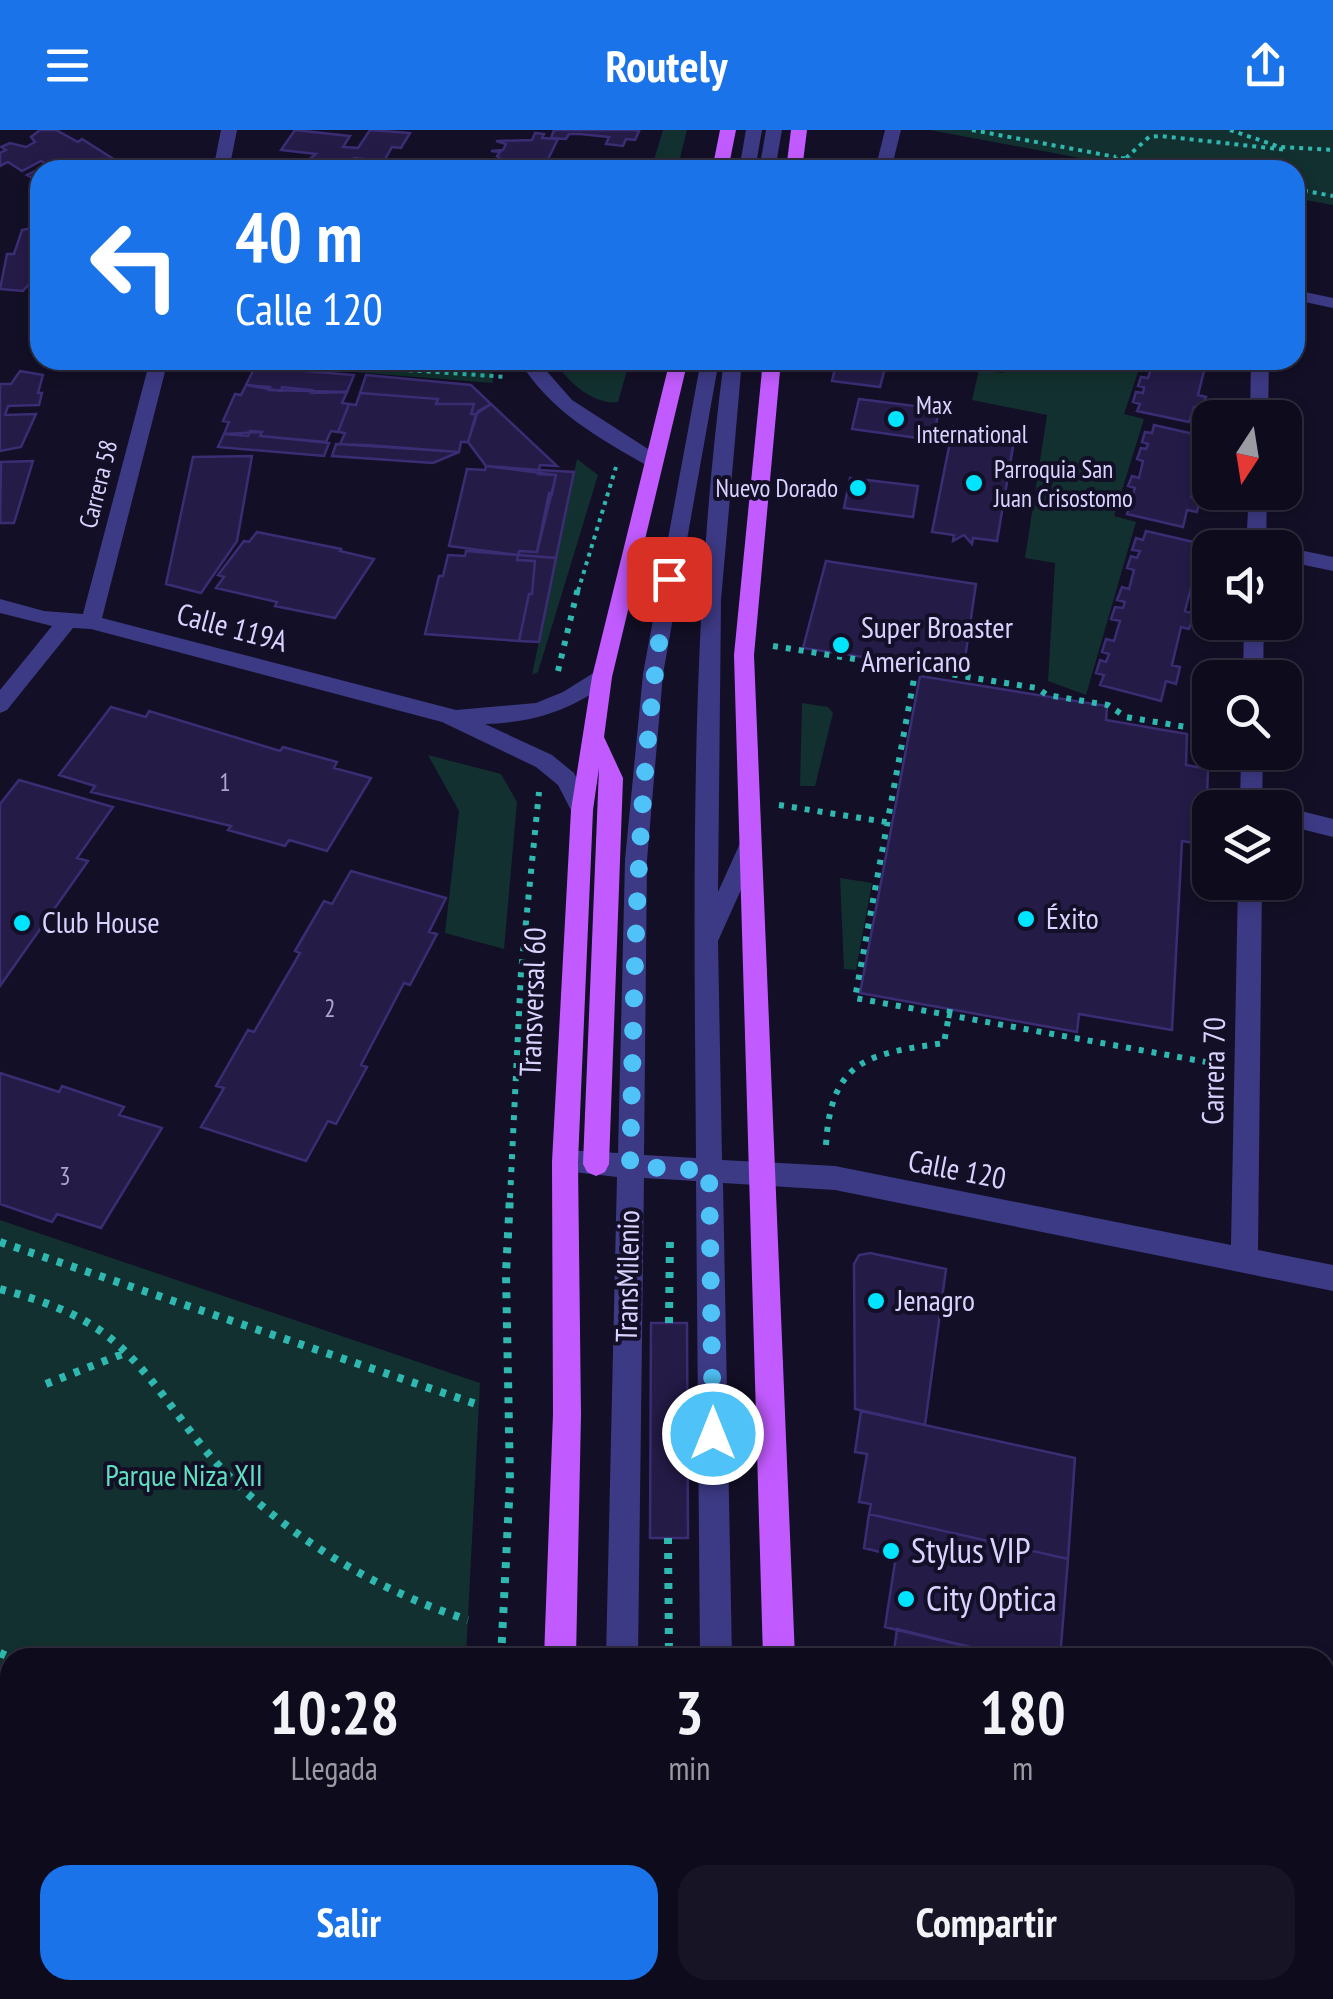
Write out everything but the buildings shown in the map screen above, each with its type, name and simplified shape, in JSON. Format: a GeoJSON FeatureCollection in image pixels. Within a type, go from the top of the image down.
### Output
{"type":"FeatureCollection","features":[{"type":"Feature","properties":{"kind":"main road"},"geometry":{"type":"LineString","coordinates":[[722,160],[728,130]]}},
{"type":"Feature","properties":{"kind":"main road"},"geometry":{"type":"LineString","coordinates":[[795,160],[799,130]]}},
{"type":"Feature","properties":{"kind":"main road","name":"Transversal 60"},"geometry":{"type":"LineString","coordinates":[[560,1648],[567,1414],[564,1162],[582,810],[602,677],[677,370]]}},
{"type":"Feature","properties":{"kind":"main road"},"geometry":{"type":"LineString","coordinates":[[771,370],[744,655],[780,1648]]}},
{"type":"Feature","properties":{"kind":"main road"},"geometry":{"type":"LineString","coordinates":[[591,734],[612,778],[596,1164]]}},
{"type":"Feature","properties":{"kind":"street"},"geometry":{"type":"LineString","coordinates":[[223,160],[230,130]]}},
{"type":"Feature","properties":{"kind":"street"},"geometry":{"type":"LineString","coordinates":[[749,160],[754,130]]}},
{"type":"Feature","properties":{"kind":"street"},"geometry":{"type":"LineString","coordinates":[[769,160],[774,130]]}},
{"type":"Feature","properties":{"kind":"street"},"geometry":{"type":"LineString","coordinates":[[886,160],[893,130]]}},
{"type":"Feature","properties":{"kind":"street"},"geometry":{"type":"LineString","coordinates":[[1305,297],[1333,303]]}},
{"type":"Feature","properties":{"kind":"street","name":"Carrera 58"},"geometry":{"type":"LineString","coordinates":[[91,622],[156,370]]}},
{"type":"Feature","properties":{"kind":"street"},"geometry":{"type":"LineString","coordinates":[[525,370],[622,444],[655,462]]}},
{"type":"Feature","properties":{"kind":"street","name":"TransMilenio"},"geometry":{"type":"LineString","coordinates":[[622,1648],[636,860],[653,674],[708,370]]}},
{"type":"Feature","properties":{"kind":"street"},"geometry":{"type":"LineString","coordinates":[[716,1648],[706,943],[706,628],[714,504],[732,370]]}},
{"type":"Feature","properties":{"kind":"street"},"geometry":{"type":"LineString","coordinates":[[1259,400],[1260,370]]}},
{"type":"Feature","properties":{"kind":"street"},"geometry":{"type":"LineString","coordinates":[[1302,558],[1333,564]]}},
{"type":"Feature","properties":{"kind":"street","name":"Calle 119A"},"geometry":{"type":"LineString","coordinates":[[0,606],[91,622],[448,716],[544,761],[566,779],[582,810]]}},
{"type":"Feature","properties":{"kind":"street"},"geometry":{"type":"LineString","coordinates":[[0,704],[68,620]]}},
{"type":"Feature","properties":{"kind":"street","name":"Calle 119A"},"geometry":{"type":"LineString","coordinates":[[448,716],[520,715],[579,696],[602,677]]}},
{"type":"Feature","properties":{"kind":"street"},"geometry":{"type":"LineString","coordinates":[[1302,820],[1333,828]]}},
{"type":"Feature","properties":{"kind":"street"},"geometry":{"type":"LineString","coordinates":[[706,943],[750,846]]}},
{"type":"Feature","properties":{"kind":"street","name":"Carrera 70"},"geometry":{"type":"LineString","coordinates":[[1244,1260],[1250,900]]}},
{"type":"Feature","properties":{"kind":"street","name":"Calle 120"},"geometry":{"type":"LineString","coordinates":[[564,1162],[835,1178],[1333,1278]]}},
{"type":"Feature","properties":{"kind":"path"},"geometry":{"type":"LineString","coordinates":[[972,130],[1137,160]]}},
{"type":"Feature","properties":{"kind":"path"},"geometry":{"type":"LineString","coordinates":[[1230,130],[1249,140],[1287,150]]}},
{"type":"Feature","properties":{"kind":"path"},"geometry":{"type":"LineString","coordinates":[[1126,158],[1149,137],[1164,132],[1188,132],[1266,151],[1333,150]]}},
{"type":"Feature","properties":{"kind":"path"},"geometry":{"type":"LineString","coordinates":[[1115,160],[1116,156]]}},
{"type":"Feature","properties":{"kind":"path"},"geometry":{"type":"LineString","coordinates":[[1305,191],[1333,196]]}},
{"type":"Feature","properties":{"kind":"path"},"geometry":{"type":"LineString","coordinates":[[771,646],[1036,688],[1047,695],[1108,705],[1126,717],[1192,728]]}},
{"type":"Feature","properties":{"kind":"path"},"geometry":{"type":"LineString","coordinates":[[916,668],[855,998],[950,1012],[1227,1066]]}},
{"type":"Feature","properties":{"kind":"path"},"geometry":{"type":"LineString","coordinates":[[779,805],[889,823]]}},
{"type":"Feature","properties":{"kind":"path"},"geometry":{"type":"LineString","coordinates":[[825,1156],[826,1122],[840,1087],[870,1057],[944,1043],[950,1012]]}},
{"type":"Feature","properties":{"kind":"path"},"geometry":{"type":"LineString","coordinates":[[669,1322],[670,1234]]}},
{"type":"Feature","properties":{"kind":"path"},"geometry":{"type":"LineString","coordinates":[[0,1242],[480,1404]]}},
{"type":"Feature","properties":{"kind":"path"},"geometry":{"type":"LineString","coordinates":[[0,1289],[41,1300],[87,1322],[126,1352],[190,1434],[229,1476],[270,1509],[398,1596],[468,1620]]}},
{"type":"Feature","properties":{"kind":"path"},"geometry":{"type":"LineString","coordinates":[[46,1384],[126,1352]]}},
{"type":"Feature","properties":{"kind":"path"},"geometry":{"type":"LineString","coordinates":[[668,1538],[669,1648]]}},
{"type":"Feature","properties":{"kind":"green space"},"geometry":{"type":"Polygon","coordinates":[[[663,130],[687,130],[680,160],[654,160],[663,130]]]}},
{"type":"Feature","properties":{"kind":"green space"},"geometry":{"type":"Polygon","coordinates":[[[930,130],[1333,130],[1333,205],[1305,200],[1305,160],[1090,160],[930,130]]]}},
{"type":"Feature","properties":{"kind":"green space"},"geometry":{"type":"Polygon","coordinates":[[[328,370],[492,370],[493,383],[328,370]]]}},
{"type":"Feature","properties":{"kind":"green space"},"geometry":{"type":"Polygon","coordinates":[[[561,370],[627,370],[618,402],[590,396],[561,370]]]}},
{"type":"Feature","properties":{"kind":"green space"},"geometry":{"type":"Polygon","coordinates":[[[979,370],[1139,370],[1124,414],[1144,419],[1114,516],[1136,522],[1086,695],[1048,681],[1055,563],[1025,558],[1047,415],[972,400],[979,370]]]}},
{"type":"Feature","properties":{"kind":"green space"},"geometry":{"type":"Polygon","coordinates":[[[577,459],[598,475],[538,672],[532,675],[577,459]]]}},
{"type":"Feature","properties":{"kind":"green space"},"geometry":{"type":"Polygon","coordinates":[[[802,703],[828,707],[833,713],[815,786],[800,786],[802,703]]]}},
{"type":"Feature","properties":{"kind":"green space"},"geometry":{"type":"Polygon","coordinates":[[[428,755],[501,774],[517,802],[504,949],[445,933],[459,811],[428,755]]]}},
{"type":"Feature","properties":{"kind":"green space"},"geometry":{"type":"Polygon","coordinates":[[[840,878],[872,883],[856,970],[844,969],[840,878]]]}},
{"type":"Feature","properties":{"kind":"green space","name":"Parque Niza XII"},"geometry":{"type":"Polygon","coordinates":[[[0,1220],[480,1383],[466,1648],[0,1648],[0,1220]]]}},
{"type":"Feature","properties":{"kind":"place","name":"Max International"},"geometry":{"type":"Point","coordinates":[896,419]}},
{"type":"Feature","properties":{"kind":"place","name":"Parroquia San Juan Crisostomo"},"geometry":{"type":"Point","coordinates":[974,483]}},
{"type":"Feature","properties":{"kind":"place","name":"Nuevo Dorado"},"geometry":{"type":"Point","coordinates":[858,488]}},
{"type":"Feature","properties":{"kind":"place","name":"Super Broaster Americano"},"geometry":{"type":"Point","coordinates":[841,645]}},
{"type":"Feature","properties":{"kind":"place","name":"Éxito"},"geometry":{"type":"Point","coordinates":[1026,919]}},
{"type":"Feature","properties":{"kind":"place","name":"Club House"},"geometry":{"type":"Point","coordinates":[22,923]}},
{"type":"Feature","properties":{"kind":"place","name":"Jenagro"},"geometry":{"type":"Point","coordinates":[876,1301]}},
{"type":"Feature","properties":{"kind":"place","name":"Stylus VIP"},"geometry":{"type":"Point","coordinates":[891,1551]}},
{"type":"Feature","properties":{"kind":"place","name":"City Optica"},"geometry":{"type":"Point","coordinates":[906,1599]}},
{"type":"Feature","properties":{"kind":"route"},"geometry":{"type":"LineString","coordinates":[[669,579],[653,674],[636,860],[630,1166],[709,1171],[713,1434]]}}]}
